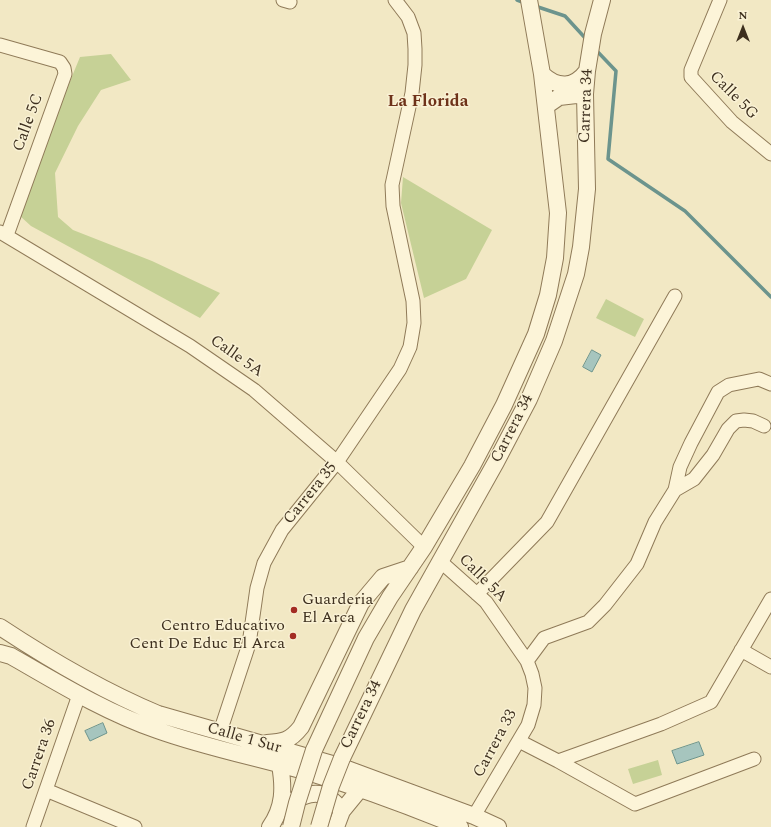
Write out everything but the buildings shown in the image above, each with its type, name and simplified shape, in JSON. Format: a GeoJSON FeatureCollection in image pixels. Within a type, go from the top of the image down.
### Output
{"type":"FeatureCollection","features":[{"type":"Feature","properties":{"kind":"street","name":"Carrera 35"},"geometry":{"type":"LineString","coordinates":[[220,732],[249,644],[257,588],[264,563],[282,530],[337,462],[400,368],[410,347],[414,323],[412,301],[393,206],[392,185],[412,93],[415,49],[414,33],[408,17],[395,0]]}},
{"type":"Feature","properties":{"kind":"street"},"geometry":{"type":"LineString","coordinates":[[528,0],[542,74],[548,80],[557,84],[566,85],[574,83],[582,78],[588,66]]}},
{"type":"Feature","properties":{"kind":"street","name":"Carrera 34"},"geometry":{"type":"LineString","coordinates":[[319,827],[331,786],[342,758],[413,610],[496,462],[529,399],[554,341],[576,274],[584,220],[586,188],[585,94],[593,34],[602,0]]}},
{"type":"Feature","properties":{"kind":"street","name":"Calle 5G"},"geometry":{"type":"LineString","coordinates":[[720,0],[691,70],[691,77],[732,122],[771,154]]}},
{"type":"Feature","properties":{"kind":"street","name":"Calle 5C"},"geometry":{"type":"LineString","coordinates":[[0,45],[60,62],[64,68],[65,74],[3,234]]}},
{"type":"Feature","properties":{"kind":"street","name":"Carrera 34"},"geometry":{"type":"LineString","coordinates":[[291,827],[314,750],[366,638],[390,597],[424,547],[472,466],[504,405],[536,334],[548,295],[555,258],[558,213],[542,74]]}},
{"type":"Feature","properties":{"kind":"street"},"geometry":{"type":"LineString","coordinates":[[546,106],[559,97],[585,94]]}},
{"type":"Feature","properties":{"kind":"street","name":"Calle 5A"},"geometry":{"type":"LineString","coordinates":[[3,234],[197,350],[254,390],[337,462],[424,547]]}},
{"type":"Feature","properties":{"kind":"street"},"geometry":{"type":"LineString","coordinates":[[477,594],[547,522],[675,296]]}},
{"type":"Feature","properties":{"kind":"street"},"geometry":{"type":"LineString","coordinates":[[527,661],[544,638],[588,622],[605,605],[638,564],[656,522],[675,490],[680,467],[691,443],[718,392],[729,385],[759,379],[771,384]]}},
{"type":"Feature","properties":{"kind":"street"},"geometry":{"type":"LineString","coordinates":[[675,490],[694,479],[713,455],[728,429],[736,421],[753,421],[764,426]]}},
{"type":"Feature","properties":{"kind":"street","name":"Calle 5A"},"geometry":{"type":"LineString","coordinates":[[440,561],[486,602],[527,661]]}},
{"type":"Feature","properties":{"kind":"street"},"geometry":{"type":"LineString","coordinates":[[262,743],[286,741],[301,727],[361,603],[383,577],[410,568]]}},
{"type":"Feature","properties":{"kind":"street"},"geometry":{"type":"LineString","coordinates":[[558,761],[661,724],[710,702],[771,599]]}},
{"type":"Feature","properties":{"kind":"street","name":"Calle 1 Sur"},"geometry":{"type":"LineString","coordinates":[[0,627],[84,678],[132,703],[158,714],[262,743],[368,776],[474,816],[498,827]]}},
{"type":"Feature","properties":{"kind":"street"},"geometry":{"type":"LineString","coordinates":[[741,650],[771,667]]}},
{"type":"Feature","properties":{"kind":"street","name":"Calle 1 Sur"},"geometry":{"type":"LineString","coordinates":[[0,653],[10,656],[79,695],[128,719],[157,730],[360,789],[460,827]]}},
{"type":"Feature","properties":{"kind":"street","name":"Carrera 33"},"geometry":{"type":"LineString","coordinates":[[474,816],[528,725],[534,705],[535,688],[527,661]]}},
{"type":"Feature","properties":{"kind":"street","name":"Carrera 36"},"geometry":{"type":"LineString","coordinates":[[33,827],[79,695]]}},
{"type":"Feature","properties":{"kind":"street"},"geometry":{"type":"LineString","coordinates":[[519,741],[635,804],[754,759]]}},
{"type":"Feature","properties":{"kind":"street"},"geometry":{"type":"LineString","coordinates":[[270,827],[281,806],[283,792],[280,765]]}},
{"type":"Feature","properties":{"kind":"street"},"geometry":{"type":"LineString","coordinates":[[336,827],[342,811],[360,789]]}},
{"type":"Feature","properties":{"kind":"street"},"geometry":{"type":"LineString","coordinates":[[46,790],[135,827]]}},
{"type":"Feature","properties":{"kind":"street"},"geometry":{"type":"LineString","coordinates":[[281,806],[304,796],[322,794],[331,798],[342,811]]}},
{"type":"Feature","properties":{"kind":"green space"},"geometry":{"type":"Polygon","coordinates":[[[111,54],[131,80],[101,90],[78,126],[55,173],[58,217],[73,230],[152,261],[220,293],[200,318],[31,226],[20,216],[29,181],[80,57],[111,54]]]}},
{"type":"Feature","properties":{"kind":"green space"},"geometry":{"type":"Polygon","coordinates":[[[403,177],[492,230],[466,279],[424,298],[401,203],[403,177]]]}},
{"type":"Feature","properties":{"kind":"green space"},"geometry":{"type":"Polygon","coordinates":[[[606,299],[644,319],[635,337],[596,318],[606,299]]]}},
{"type":"Feature","properties":{"kind":"green space"},"geometry":{"type":"Polygon","coordinates":[[[658,760],[662,775],[633,784],[628,769],[658,760]]]}},
{"type":"Feature","properties":{"kind":"water"},"geometry":{"type":"Polygon","coordinates":[[[592,350],[601,355],[592,372],[583,367],[592,350]]]}},
{"type":"Feature","properties":{"kind":"water"},"geometry":{"type":"Polygon","coordinates":[[[103,723],[107,733],[90,741],[85,731],[103,723]]]}},
{"type":"Feature","properties":{"kind":"water"},"geometry":{"type":"Polygon","coordinates":[[[699,742],[704,755],[677,764],[672,751],[699,742]]]}},
{"type":"Feature","properties":{"kind":"waterway"},"geometry":{"type":"LineString","coordinates":[[517,0],[525,3]]}},
{"type":"Feature","properties":{"kind":"waterway"},"geometry":{"type":"LineString","coordinates":[[535,6],[565,16],[587,40]]}},
{"type":"Feature","properties":{"kind":"waterway"},"geometry":{"type":"LineString","coordinates":[[595,49],[616,71],[608,159],[685,211],[771,297]]}},
{"type":"Feature","properties":{"kind":"place","name":"Guarderia El Arca"},"geometry":{"type":"Point","coordinates":[294,610]}},
{"type":"Feature","properties":{"kind":"place","name":"Centro Educativo Cent De Educ El Arca"},"geometry":{"type":"Point","coordinates":[293,636]}},
{"type":"Feature","properties":{"kind":"district","name":"La Florida"},"geometry":{"type":"Point","coordinates":[428,103]}}]}
